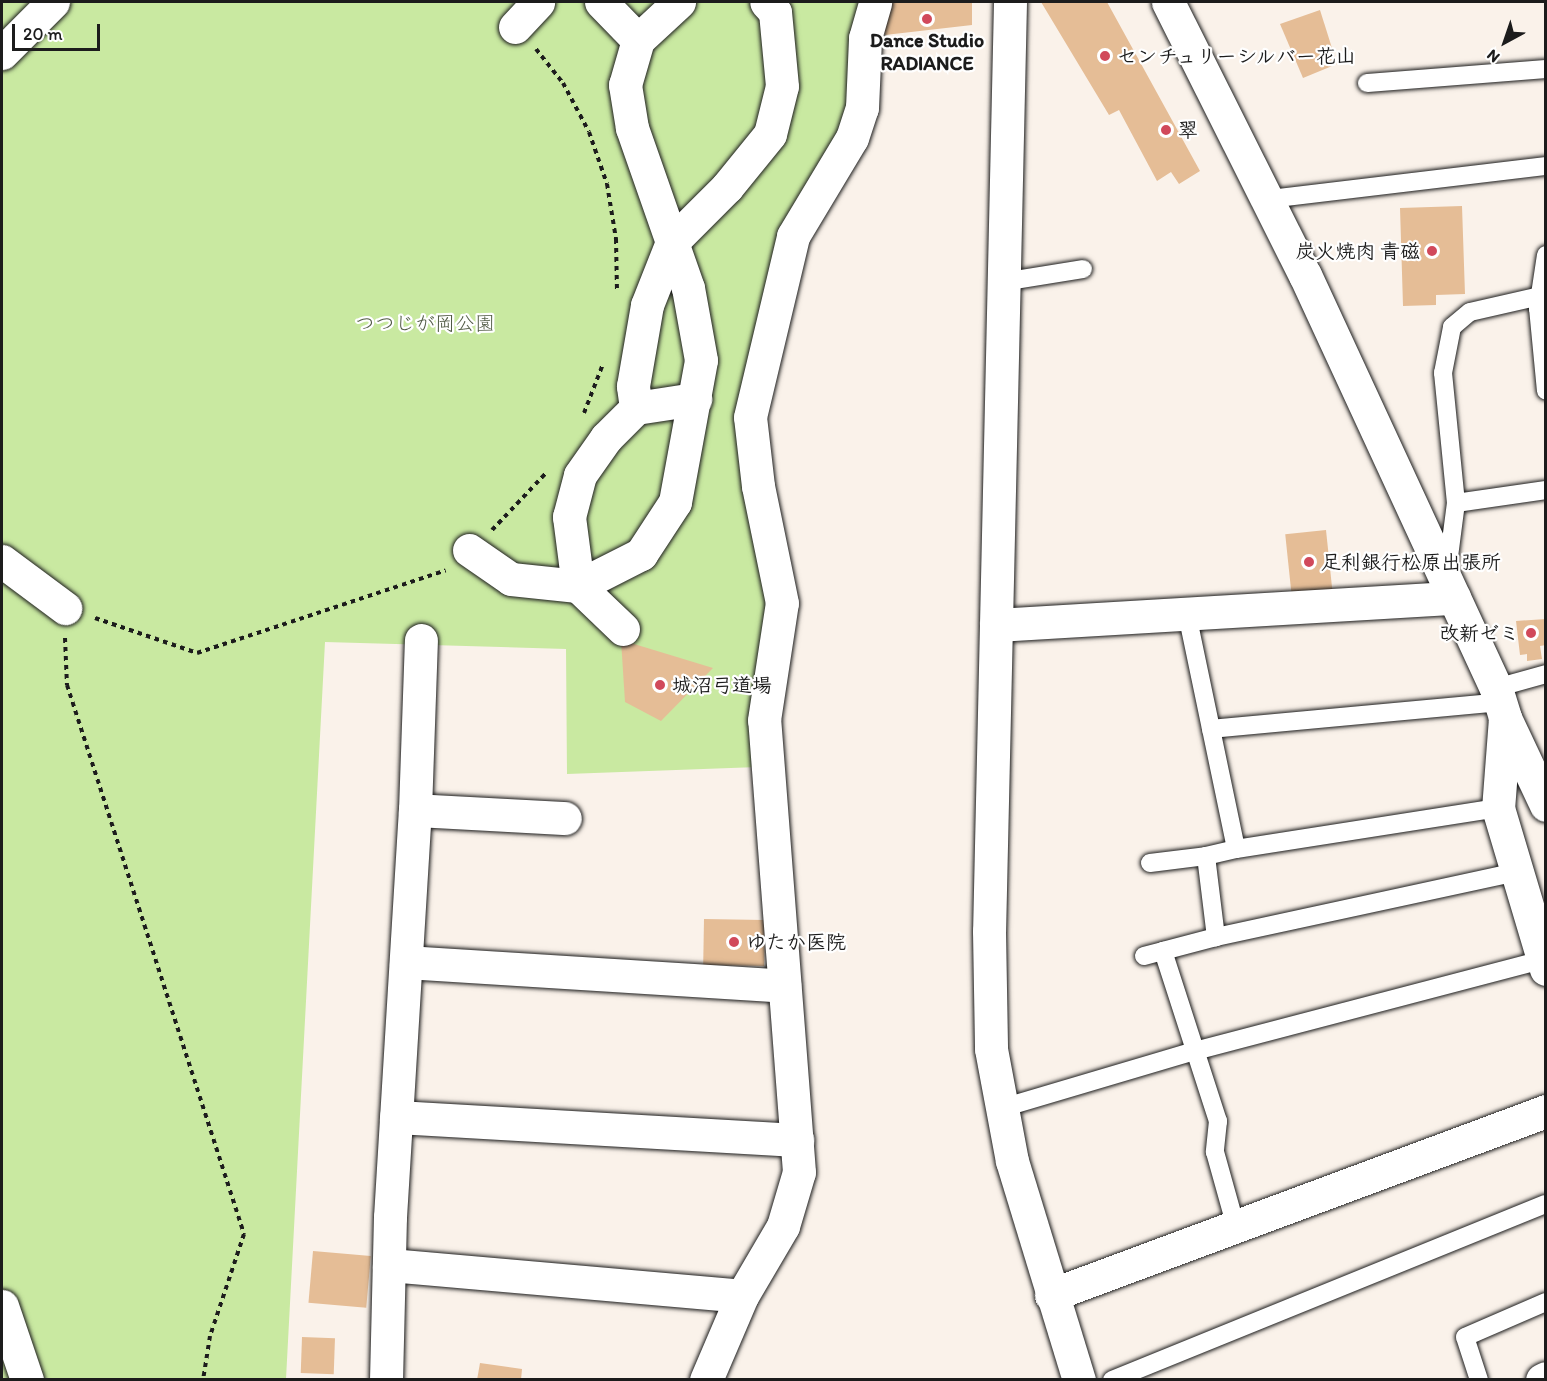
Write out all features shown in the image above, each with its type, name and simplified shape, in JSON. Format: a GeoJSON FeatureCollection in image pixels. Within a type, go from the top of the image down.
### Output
{"type":"FeatureCollection","features":[{"type":"Feature","properties":{"kind":"street"},"geometry":{"type":"LineString","coordinates":[[2,53],[53,2]]}},
{"type":"Feature","properties":{"kind":"street"},"geometry":{"type":"LineString","coordinates":[[515,27],[538,2]]}},
{"type":"Feature","properties":{"kind":"street"},"geometry":{"type":"LineString","coordinates":[[601,2],[638,40]]}},
{"type":"Feature","properties":{"kind":"street"},"geometry":{"type":"LineString","coordinates":[[469,550],[511,579],[578,586],[641,554],[675,502],[701,360],[688,288],[632,128],[625,85],[638,40],[679,2]]}},
{"type":"Feature","properties":{"kind":"street"},"geometry":{"type":"LineString","coordinates":[[636,408],[633,386],[647,305],[672,242],[728,187],[770,134],[782,86],[775,12],[766,2]]}},
{"type":"Feature","properties":{"kind":"street"},"geometry":{"type":"LineString","coordinates":[[706,1380],[742,1296],[783,1226],[799,1172],[764,720],[782,603],[758,486],[750,417],[793,236],[852,138],[862,108],[865,38],[875,2]]}},
{"type":"Feature","properties":{"kind":"street"},"geometry":{"type":"LineString","coordinates":[[1010,2],[996,626],[991,1049],[1012,1161],[1078,1380]]}},
{"type":"Feature","properties":{"kind":"street"},"geometry":{"type":"LineString","coordinates":[[1168,2],[1269,199],[1450,589],[1545,805]]}},
{"type":"Feature","properties":{"kind":"street"},"geometry":{"type":"LineString","coordinates":[[623,629],[578,586],[569,517],[580,475],[606,438],[636,408],[695,399]]}},
{"type":"Feature","properties":{"kind":"street"},"geometry":{"type":"LineString","coordinates":[[2,561],[65,608]]}},
{"type":"Feature","properties":{"kind":"street"},"geometry":{"type":"LineString","coordinates":[[996,626],[1187,614],[1450,589]]}},
{"type":"Feature","properties":{"kind":"street"},"geometry":{"type":"LineString","coordinates":[[386,1380],[396,1117],[415,810],[421,640]]}},
{"type":"Feature","properties":{"kind":"street"},"geometry":{"type":"LineString","coordinates":[[1500,703],[1498,808],[1544,964]]}},
{"type":"Feature","properties":{"kind":"street"},"geometry":{"type":"LineString","coordinates":[[415,810],[565,818]]}},
{"type":"Feature","properties":{"kind":"street"},"geometry":{"type":"LineString","coordinates":[[406,962],[784,986]]}},
{"type":"Feature","properties":{"kind":"street"},"geometry":{"type":"LineString","coordinates":[[1051,1295],[1545,1112]]}},
{"type":"Feature","properties":{"kind":"street"},"geometry":{"type":"LineString","coordinates":[[396,1117],[797,1140]]}},
{"type":"Feature","properties":{"kind":"street"},"geometry":{"type":"LineString","coordinates":[[389,1265],[742,1296]]}},
{"type":"Feature","properties":{"kind":"street"},"geometry":{"type":"LineString","coordinates":[[2,1306],[27,1380]]}},
{"type":"Feature","properties":{"kind":"lane"},"geometry":{"type":"LineString","coordinates":[[1367,83],[1545,69]]}},
{"type":"Feature","properties":{"kind":"lane"},"geometry":{"type":"LineString","coordinates":[[1269,199],[1545,166]]}},
{"type":"Feature","properties":{"kind":"lane"},"geometry":{"type":"LineString","coordinates":[[1545,255],[1540,296],[1545,391]]}},
{"type":"Feature","properties":{"kind":"lane"},"geometry":{"type":"LineString","coordinates":[[1003,282],[1083,269]]}},
{"type":"Feature","properties":{"kind":"lane"},"geometry":{"type":"LineString","coordinates":[[1450,589],[1456,503],[1443,373],[1452,327],[1470,312],[1540,296]]}},
{"type":"Feature","properties":{"kind":"lane"},"geometry":{"type":"LineString","coordinates":[[1456,503],[1545,490]]}},
{"type":"Feature","properties":{"kind":"lane"},"geometry":{"type":"LineString","coordinates":[[1187,614],[1236,849]]}},
{"type":"Feature","properties":{"kind":"lane"},"geometry":{"type":"LineString","coordinates":[[1211,729],[1500,703],[1545,674]]}},
{"type":"Feature","properties":{"kind":"lane"},"geometry":{"type":"LineString","coordinates":[[1150,863],[1206,856],[1236,849],[1498,808]]}},
{"type":"Feature","properties":{"kind":"lane"},"geometry":{"type":"LineString","coordinates":[[1206,856],[1216,937]]}},
{"type":"Feature","properties":{"kind":"lane"},"geometry":{"type":"LineString","coordinates":[[1144,956],[1216,937],[1516,872]]}},
{"type":"Feature","properties":{"kind":"lane"},"geometry":{"type":"LineString","coordinates":[[1163,951],[1218,1121],[1215,1152],[1236,1227]]}},
{"type":"Feature","properties":{"kind":"lane"},"geometry":{"type":"LineString","coordinates":[[1002,1108],[1195,1052],[1544,964]]}},
{"type":"Feature","properties":{"kind":"lane"},"geometry":{"type":"LineString","coordinates":[[1112,1380],[1545,1204]]}},
{"type":"Feature","properties":{"kind":"lane"},"geometry":{"type":"LineString","coordinates":[[1479,1380],[1465,1337],[1545,1302]]}},
{"type":"Feature","properties":{"kind":"path"},"geometry":{"type":"LineString","coordinates":[[515,27],[562,83],[589,132],[607,184],[616,238],[615,304]]}},
{"type":"Feature","properties":{"kind":"path"},"geometry":{"type":"LineString","coordinates":[[580,420],[605,358]]}},
{"type":"Feature","properties":{"kind":"path"},"geometry":{"type":"LineString","coordinates":[[203,1380],[210,1335],[244,1234],[67,685],[65,608],[197,653],[469,550],[532,493],[552,466]]}},
{"type":"Feature","properties":{"kind":"green space","name":"つつじが岡公園"},"geometry":{"type":"Polygon","coordinates":[[[2,2],[861,2],[848,104],[751,347],[769,603],[758,767],[567,774],[566,649],[325,642],[286,1379],[2,1380],[2,2]]]}},
{"type":"Feature","properties":{"kind":"building","name":"Dance Studio RADIANCE"},"geometry":{"type":"Polygon","coordinates":[[[888,2],[972,2],[972,25],[885,35],[882,13],[890,12],[888,2]]]}},
{"type":"Feature","properties":{"kind":"building","name":"センチュリーシルバー花山"},"geometry":{"type":"Polygon","coordinates":[[[1041,2],[1107,2],[1200,171],[1179,184],[1171,172],[1157,181],[1119,110],[1109,115],[1041,2]]]}},
{"type":"Feature","properties":{"kind":"building"},"geometry":{"type":"Polygon","coordinates":[[[1320,10],[1337,64],[1303,78],[1280,24],[1320,10]]]}},
{"type":"Feature","properties":{"kind":"building","name":"炭火焼肉 青磁"},"geometry":{"type":"Polygon","coordinates":[[[1462,206],[1465,294],[1436,295],[1436,305],[1403,306],[1400,208],[1462,206]]]}},
{"type":"Feature","properties":{"kind":"building","name":"足利銀行松原出張所"},"geometry":{"type":"Polygon","coordinates":[[[1326,530],[1332,591],[1292,595],[1285,534],[1326,530]]]}},
{"type":"Feature","properties":{"kind":"building","name":"改新ゼミ"},"geometry":{"type":"Polygon","coordinates":[[[1546,619],[1546,645],[1540,646],[1542,659],[1527,661],[1527,654],[1520,655],[1516,621],[1546,619]]]}},
{"type":"Feature","properties":{"kind":"building","name":"城沼弓道場"},"geometry":{"type":"Polygon","coordinates":[[[621,640],[713,668],[661,721],[625,702],[621,640]]]}},
{"type":"Feature","properties":{"kind":"building","name":"ゆたか医院"},"geometry":{"type":"Polygon","coordinates":[[[704,919],[765,920],[764,966],[703,965],[704,919]]]}},
{"type":"Feature","properties":{"kind":"building"},"geometry":{"type":"Polygon","coordinates":[[[313,1251],[371,1256],[366,1308],[308,1303],[313,1251]]]}},
{"type":"Feature","properties":{"kind":"building"},"geometry":{"type":"Polygon","coordinates":[[[302,1337],[335,1338],[334,1374],[301,1373],[302,1337]]]}},
{"type":"Feature","properties":{"kind":"building"},"geometry":{"type":"Polygon","coordinates":[[[480,1363],[522,1369],[521,1380],[477,1380],[480,1363]]]}},
{"type":"Feature","properties":{"kind":"place","name":"Dance Studio RADIANCE"},"geometry":{"type":"Point","coordinates":[927,19]}},
{"type":"Feature","properties":{"kind":"place","name":"センチュリーシルバー花山"},"geometry":{"type":"Point","coordinates":[1105,56]}},
{"type":"Feature","properties":{"kind":"place","name":"翠"},"geometry":{"type":"Point","coordinates":[1166,130]}},
{"type":"Feature","properties":{"kind":"place","name":"炭火焼肉 青磁"},"geometry":{"type":"Point","coordinates":[1432,251]}},
{"type":"Feature","properties":{"kind":"place","name":"足利銀行松原出張所"},"geometry":{"type":"Point","coordinates":[1309,562]}},
{"type":"Feature","properties":{"kind":"place","name":"改新ゼミ"},"geometry":{"type":"Point","coordinates":[1531,633]}},
{"type":"Feature","properties":{"kind":"place","name":"城沼弓道場"},"geometry":{"type":"Point","coordinates":[660,685]}},
{"type":"Feature","properties":{"kind":"place","name":"ゆたか医院"},"geometry":{"type":"Point","coordinates":[734,942]}}]}
